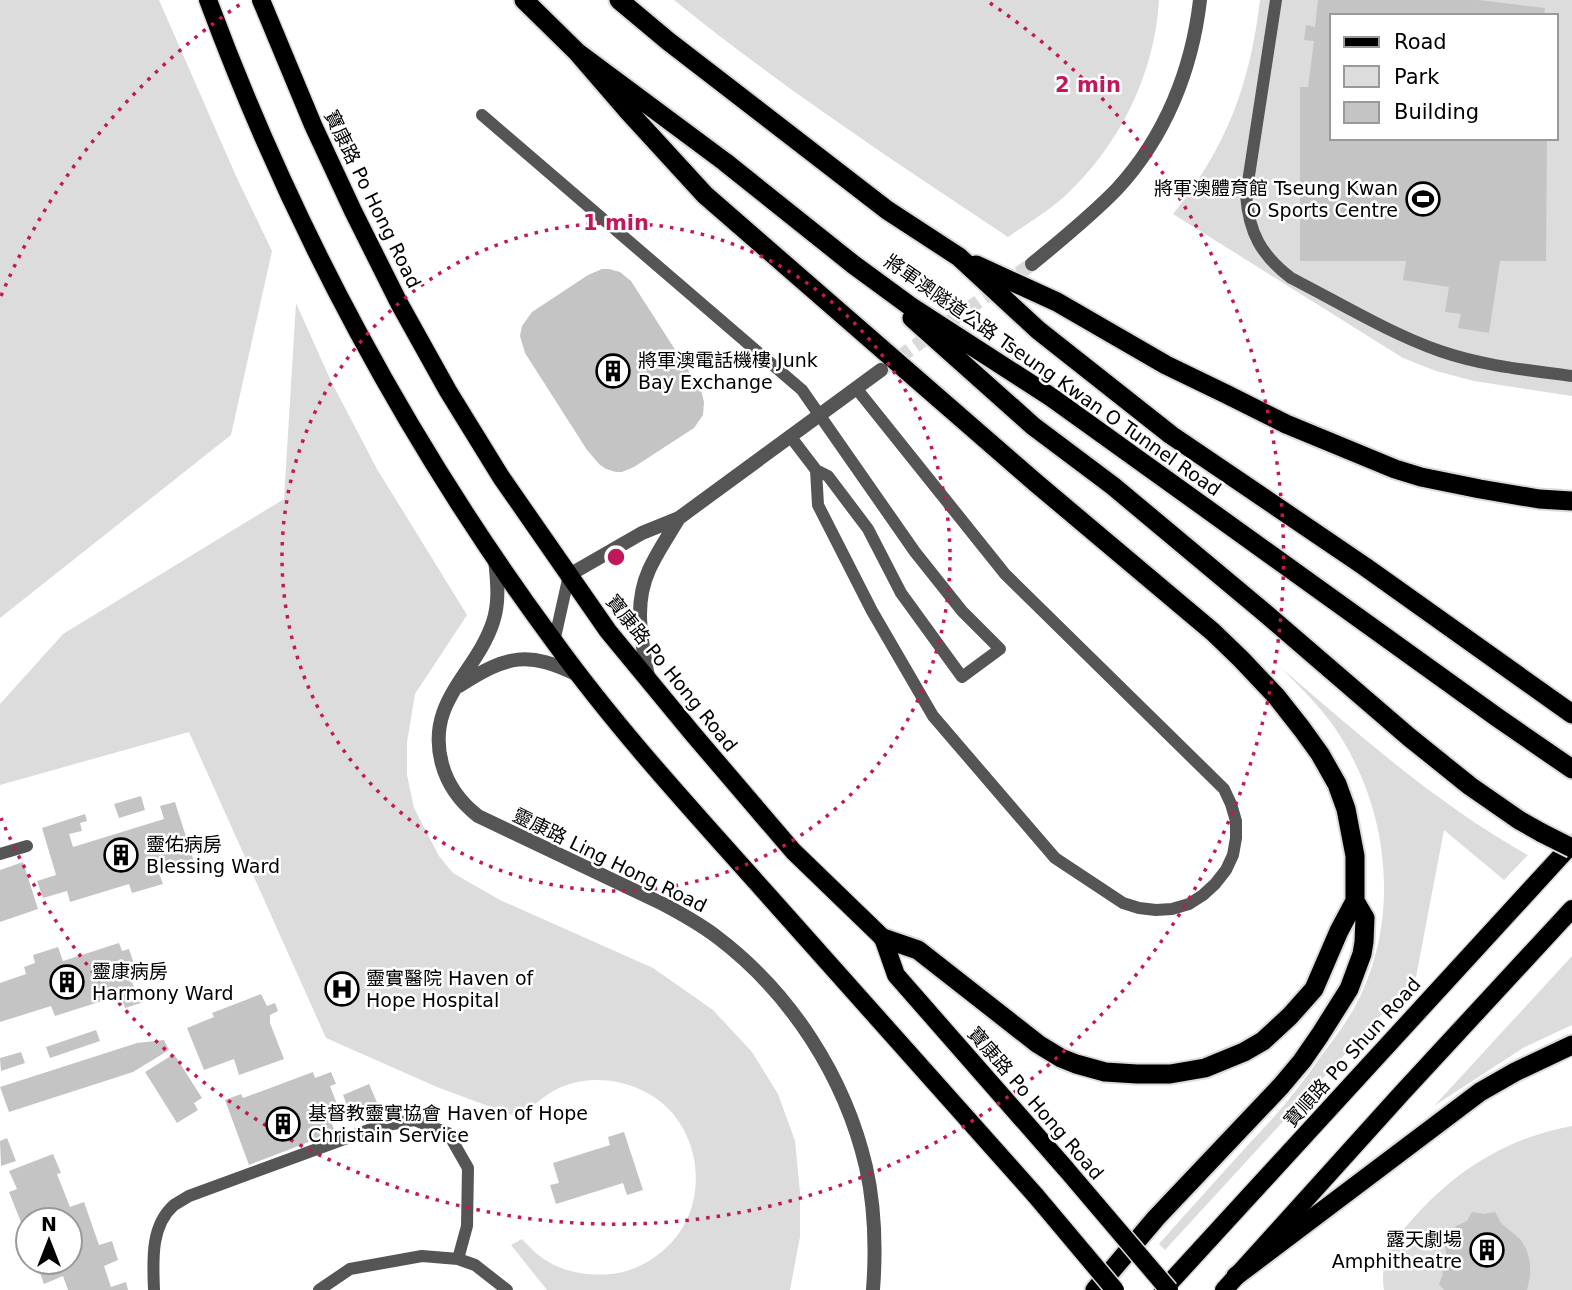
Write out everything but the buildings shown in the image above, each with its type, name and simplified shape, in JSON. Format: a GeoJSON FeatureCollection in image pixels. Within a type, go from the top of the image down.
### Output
{"type":"FeatureCollection","features":[{"type":"Feature","properties":{"kind":"highway","name":"將軍澳隧道公路 Tseung Kwan O Tunnel Road"},"geometry":{"type":"LineString","coordinates":[[524,0],[577,52],[725,162],[854,265],[910,306],[1051,397],[1572,769]]}},
{"type":"Feature","properties":{"kind":"highway","name":"將軍澳隧道公路 Tseung Kwan O Tunnel Road"},"geometry":{"type":"LineString","coordinates":[[620,0],[667,41],[887,210],[959,257],[1038,330],[1171,435],[1364,566],[1572,714]]}},
{"type":"Feature","properties":{"kind":"highway"},"geometry":{"type":"LineString","coordinates":[[577,52],[705,195],[1241,659],[1276,696],[1320,754],[1337,784],[1346,809],[1355,856],[1355,901],[1314,989],[1290,1017],[1263,1041],[1205,1068],[1170,1074],[1105,1072],[1061,1058],[1002,1017],[918,950],[883,938]]}},
{"type":"Feature","properties":{"kind":"highway"},"geometry":{"type":"LineString","coordinates":[[959,257],[1057,302],[1166,365],[1286,424],[1395,469],[1480,489],[1539,499],[1572,501]]}},
{"type":"Feature","properties":{"kind":"highway"},"geometry":{"type":"LineString","coordinates":[[854,265],[1033,426],[1113,486],[1409,737],[1470,786],[1519,820],[1572,846]]}},
{"type":"Feature","properties":{"kind":"highway"},"geometry":{"type":"LineString","coordinates":[[1095,1290],[1156,1218],[1281,1086],[1320,1035],[1349,989],[1362,954],[1365,918],[1355,901]]}},
{"type":"Feature","properties":{"kind":"highway"},"geometry":{"type":"LineString","coordinates":[[1230,1283],[1480,1092],[1572,1045]]}},
{"type":"Feature","properties":{"kind":"main road"},"geometry":{"type":"LineString","coordinates":[[208,0],[275,165],[337,292],[405,414],[495,558],[554,642],[667,782],[1036,1196],[1115,1290]]}},
{"type":"Feature","properties":{"kind":"main road","name":"寶康路 Po Hong Road"},"geometry":{"type":"LineString","coordinates":[[261,0],[313,125],[399,303],[501,477],[608,631],[793,851],[883,938],[896,975],[1169,1290]]}},
{"type":"Feature","properties":{"kind":"main road","name":"寶順路 Po Shun Road"},"geometry":{"type":"LineString","coordinates":[[1163,1290],[1572,846]]}},
{"type":"Feature","properties":{"kind":"main road"},"geometry":{"type":"LineString","coordinates":[[1230,1283],[1572,909]]}},
{"type":"Feature","properties":{"kind":"street"},"geometry":{"type":"LineString","coordinates":[[1032,264],[1117,188],[1140,161],[1159,131],[1188,65],[1200,0]]}},
{"type":"Feature","properties":{"kind":"street"},"geometry":{"type":"LineString","coordinates":[[569,575],[642,533],[679,518],[881,370]]}},
{"type":"Feature","properties":{"kind":"street"},"geometry":{"type":"LineString","coordinates":[[648,677],[639,620],[641,594],[649,568],[679,518]]}},
{"type":"Feature","properties":{"kind":"street","name":"靈康路 Ling Hong Road"},"geometry":{"type":"LineString","coordinates":[[495,558],[498,593],[493,622],[442,714],[439,727],[439,755],[449,783],[466,807],[478,816],[690,918],[718,937],[785,1003],[821,1054],[857,1136],[866,1169],[874,1237],[873,1290]]}},
{"type":"Feature","properties":{"kind":"street"},"geometry":{"type":"LineString","coordinates":[[455,689],[492,668],[517,659],[542,660],[580,677]]}},
{"type":"Feature","properties":{"kind":"lane"},"geometry":{"type":"LineString","coordinates":[[1276,0],[1246,195],[1253,234],[1263,251],[1291,278],[1411,340],[1478,362],[1572,376]]}},
{"type":"Feature","properties":{"kind":"lane"},"geometry":{"type":"LineString","coordinates":[[482,115],[802,390],[915,552],[962,611],[1000,649],[962,677],[901,593],[868,528],[828,476],[816,470],[790,436]]}},
{"type":"Feature","properties":{"kind":"lane"},"geometry":{"type":"LineString","coordinates":[[816,470],[818,505],[872,611],[933,716],[1055,858],[1123,903],[1139,908],[1172,909],[1189,904],[1215,884],[1233,855],[1236,838],[1236,821],[1224,789],[1004,574],[856,388]]}},
{"type":"Feature","properties":{"kind":"lane"},"geometry":{"type":"LineString","coordinates":[[554,642],[569,575]]}},
{"type":"Feature","properties":{"kind":"lane"},"geometry":{"type":"LineString","coordinates":[[0,854],[27,846]]}},
{"type":"Feature","properties":{"kind":"lane"},"geometry":{"type":"LineString","coordinates":[[154,1290],[154,1242],[162,1222],[173,1206],[189,1196],[377,1127],[414,1120],[449,1133],[468,1168],[467,1226],[458,1259]]}},
{"type":"Feature","properties":{"kind":"lane"},"geometry":{"type":"LineString","coordinates":[[319,1290],[350,1269],[422,1256],[458,1259],[475,1265],[507,1290]]}},
{"type":"Feature","properties":{"kind":"green space"},"geometry":{"type":"Polygon","coordinates":[[[0,0],[159,0],[272,251],[231,435],[0,618],[0,0]]]}},
{"type":"Feature","properties":{"kind":"green space"},"geometry":{"type":"Polygon","coordinates":[[[674,0],[1159,0],[1156,28],[1142,81],[1117,132],[1102,155],[1065,196],[1008,237],[796,93],[674,0]]]}},
{"type":"Feature","properties":{"kind":"green space"},"geometry":{"type":"Polygon","coordinates":[[[1260,0],[1572,0],[1572,396],[1474,381],[1436,371],[1403,358],[1173,214],[1192,189],[1222,139],[1250,59],[1260,0]]]}},
{"type":"Feature","properties":{"kind":"green space"},"geometry":{"type":"Polygon","coordinates":[[[296,303],[331,381],[377,469],[467,615],[415,694],[407,742],[407,775],[414,808],[439,856],[453,873],[500,900],[653,968],[713,1010],[752,1052],[778,1094],[795,1141],[800,1192],[800,1237],[790,1290],[547,1290],[511,1245],[522,1239],[550,1263],[570,1271],[602,1275],[637,1267],[672,1242],[690,1212],[696,1179],[695,1162],[684,1129],[674,1115],[652,1096],[625,1084],[596,1080],[581,1081],[560,1088],[536,1103],[520,1118],[437,1087],[326,1038],[189,732],[0,785],[0,704],[63,634],[284,499],[296,303]]]}},
{"type":"Feature","properties":{"kind":"green space"},"geometry":{"type":"Polygon","coordinates":[[[1280,667],[1430,791],[1528,855],[1504,880],[1444,830],[1416,977],[1165,1250],[1159,1244],[1282,1107],[1341,1029],[1367,980],[1378,945],[1384,875],[1380,839],[1371,804],[1359,771],[1336,729],[1280,667]]]}},
{"type":"Feature","properties":{"kind":"green space"},"geometry":{"type":"Polygon","coordinates":[[[1572,956],[1572,1025],[1523,1048],[1434,1106],[1572,956]]]}},
{"type":"Feature","properties":{"kind":"green space"},"geometry":{"type":"Polygon","coordinates":[[[1572,1126],[1572,1290],[1384,1290],[1384,1267],[1392,1245],[1439,1192],[1472,1166],[1505,1147],[1533,1136],[1572,1126]]]}},
{"type":"Feature","properties":{"kind":"tunnel"},"geometry":{"type":"LineString","coordinates":[[881,370],[1032,264]]}},
{"type":"Feature","properties":{"kind":"place","name":"將軍澳體育館 Tseung Kwan O Sports Centre"},"geometry":{"type":"Point","coordinates":[1423,199]}},
{"type":"Feature","properties":{"kind":"place","name":"將軍澳電話機樓 Junk Bay Exchange"},"geometry":{"type":"Point","coordinates":[613,371]}},
{"type":"Feature","properties":{"kind":"place","name":"靈佑病房 Blessing Ward"},"geometry":{"type":"Point","coordinates":[121,855]}},
{"type":"Feature","properties":{"kind":"place","name":"靈康病房 Harmony Ward"},"geometry":{"type":"Point","coordinates":[67,982]}},
{"type":"Feature","properties":{"kind":"place","name":"靈實醫院 Haven of Hope Hospital"},"geometry":{"type":"Point","coordinates":[342,989]}},
{"type":"Feature","properties":{"kind":"place","name":"基督教靈實協會 Haven of Hope Christain Service"},"geometry":{"type":"Point","coordinates":[283,1124]}},
{"type":"Feature","properties":{"kind":"place","name":"露天劇場 Amphitheatre"},"geometry":{"type":"Point","coordinates":[1487,1250]}}]}
